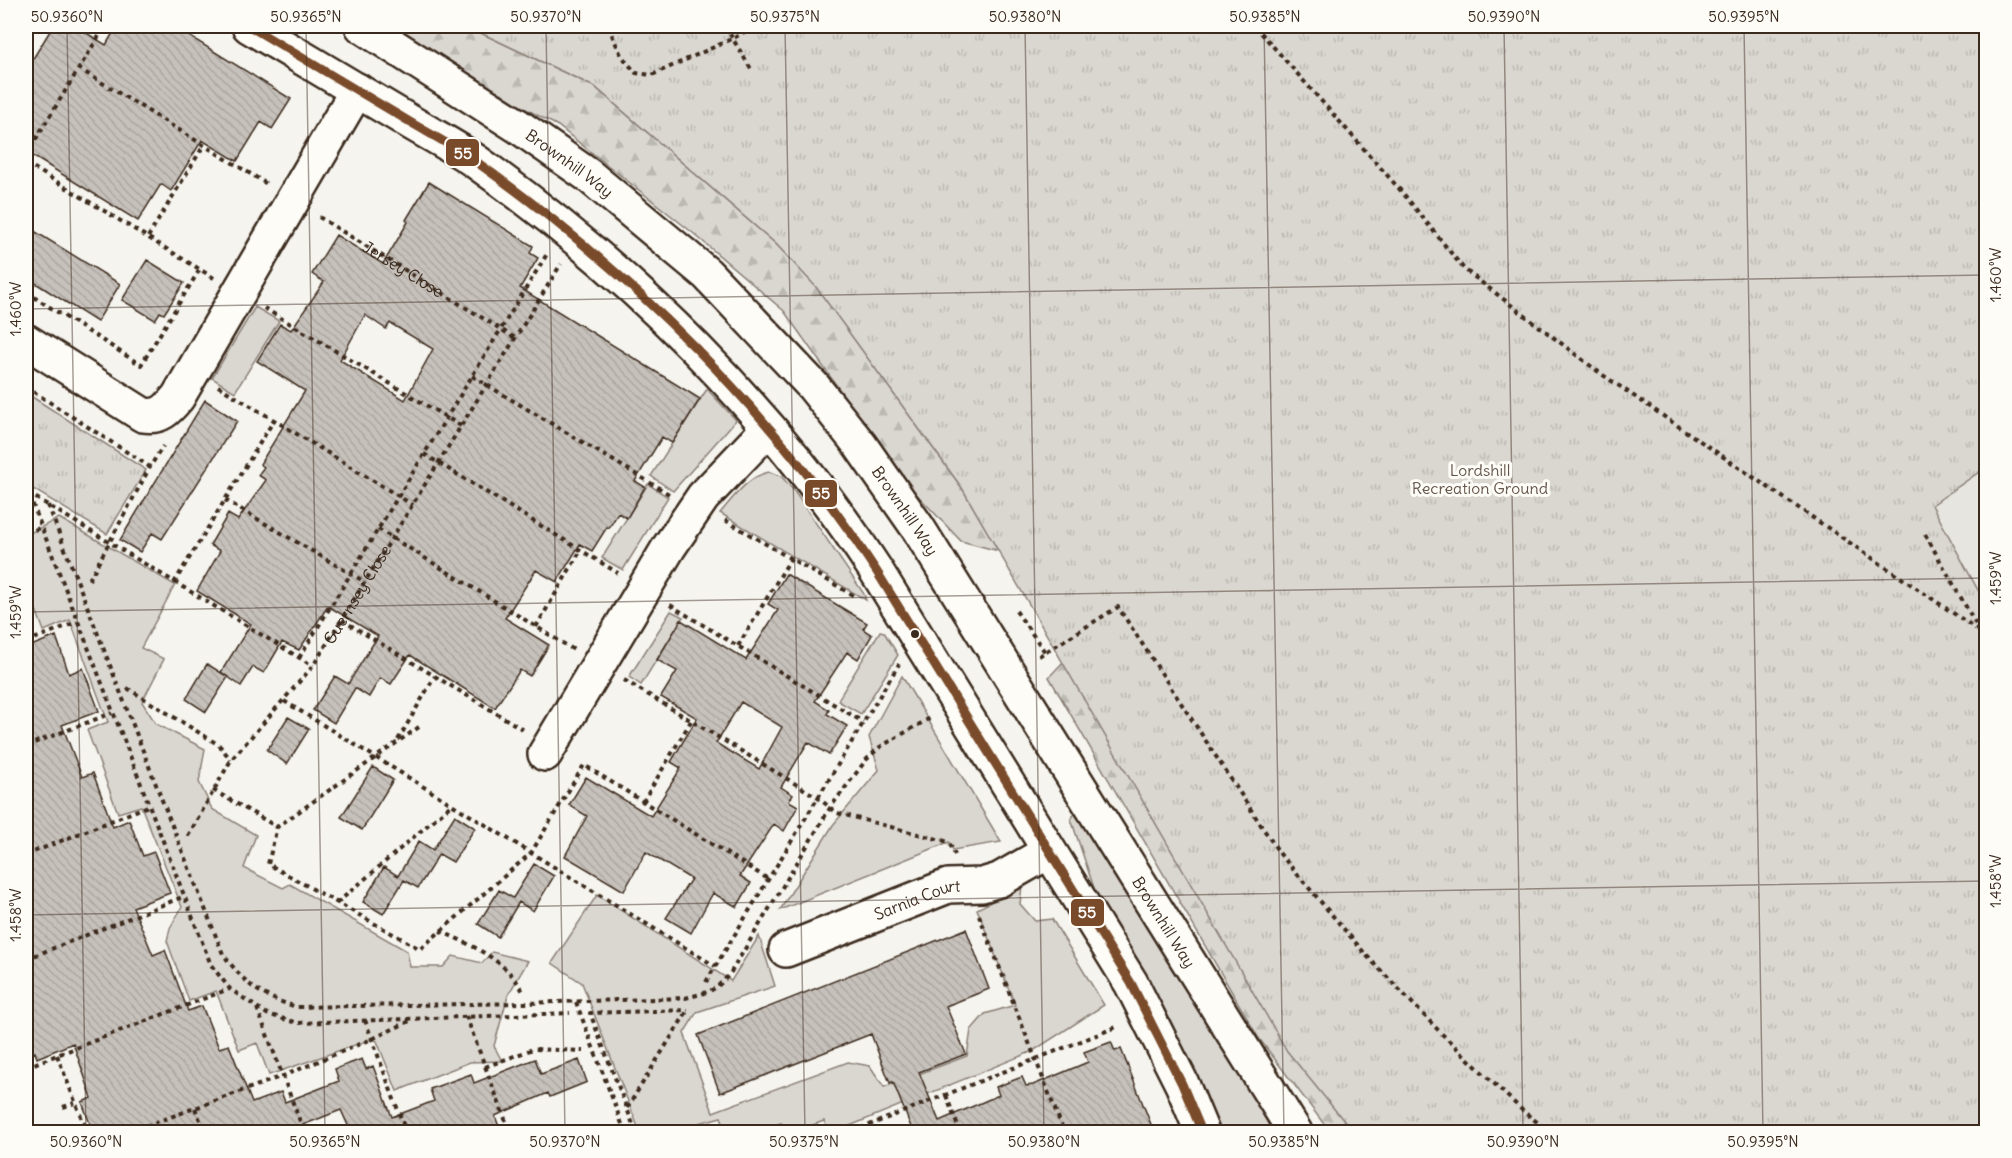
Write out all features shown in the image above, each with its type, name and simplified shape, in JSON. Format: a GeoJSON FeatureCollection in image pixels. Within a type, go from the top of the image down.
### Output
{"type":"FeatureCollection","features":[{"type":"Feature","properties":{"kind":"street"},"geometry":{"type":"LineString","coordinates":[[249,26],[477,162],[570,233],[661,314],[718,372],[808,475],[849,529],[1131,983],[1182,1084],[1202,1132]]}},
{"type":"Feature","properties":{"kind":"street","name":"Brownhill Way"},"geometry":{"type":"LineString","coordinates":[[362,26],[518,126],[588,175],[707,274],[813,386],[860,445],[918,528],[1294,1132]]}},
{"type":"Feature","properties":{"kind":"street"},"geometry":{"type":"LineString","coordinates":[[26,341],[143,415],[162,414],[178,397],[357,90]]}},
{"type":"Feature","properties":{"kind":"street"},"geometry":{"type":"LineString","coordinates":[[548,750],[669,547],[697,507],[768,429]]}},
{"type":"Feature","properties":{"kind":"street","name":"Sarnia Court"},"geometry":{"type":"LineString","coordinates":[[786,950],[948,886],[982,885],[999,880],[1048,852]]}},
{"type":"Feature","properties":{"kind":"path"},"geometry":{"type":"LineString","coordinates":[[88,26],[100,33]]}},
{"type":"Feature","properties":{"kind":"path"},"geometry":{"type":"LineString","coordinates":[[26,154],[105,26]]}},
{"type":"Feature","properties":{"kind":"path"},"geometry":{"type":"LineString","coordinates":[[608,26],[621,55],[636,73],[652,75],[734,38],[754,26]]}},
{"type":"Feature","properties":{"kind":"path"},"geometry":{"type":"LineString","coordinates":[[725,26],[751,69]]}},
{"type":"Feature","properties":{"kind":"path"},"geometry":{"type":"LineString","coordinates":[[1255,26],[1402,192],[1464,269],[1600,373],[1981,632]]}},
{"type":"Feature","properties":{"kind":"path","name":"Jersey Close"},"geometry":{"type":"LineString","coordinates":[[78,68],[515,338]]}},
{"type":"Feature","properties":{"kind":"path"},"geometry":{"type":"LineString","coordinates":[[148,238],[204,146]]}},
{"type":"Feature","properties":{"kind":"path"},"geometry":{"type":"LineString","coordinates":[[26,163],[461,426]]}},
{"type":"Feature","properties":{"kind":"path"},"geometry":{"type":"LineString","coordinates":[[299,658],[501,330],[570,233]]}},
{"type":"Feature","properties":{"kind":"path"},"geometry":{"type":"LineString","coordinates":[[378,529],[392,538],[515,338],[570,233]]}},
{"type":"Feature","properties":{"kind":"path"},"geometry":{"type":"LineString","coordinates":[[26,292],[141,365],[200,269]]}},
{"type":"Feature","properties":{"kind":"path"},"geometry":{"type":"LineString","coordinates":[[194,370],[413,505]]}},
{"type":"Feature","properties":{"kind":"path"},"geometry":{"type":"LineString","coordinates":[[472,376],[857,598]]}},
{"type":"Feature","properties":{"kind":"path"},"geometry":{"type":"LineString","coordinates":[[174,583],[274,420]]}},
{"type":"Feature","properties":{"kind":"path"},"geometry":{"type":"LineString","coordinates":[[424,454],[863,722]]}},
{"type":"Feature","properties":{"kind":"path"},"geometry":{"type":"LineString","coordinates":[[89,580],[150,467]]}},
{"type":"Feature","properties":{"kind":"path"},"geometry":{"type":"LineString","coordinates":[[26,487],[211,965],[230,989],[267,1014],[298,1023],[570,1013]]}},
{"type":"Feature","properties":{"kind":"path"},"geometry":{"type":"LineString","coordinates":[[28,493],[314,666]]}},
{"type":"Feature","properties":{"kind":"path"},"geometry":{"type":"LineString","coordinates":[[225,500],[365,582]]}},
{"type":"Feature","properties":{"kind":"path"},"geometry":{"type":"LineString","coordinates":[[48,506],[223,954],[253,989],[274,1000],[297,1007],[576,1002],[685,998],[708,993],[719,987],[731,972],[830,808],[866,760],[880,747],[938,714]]}},
{"type":"Feature","properties":{"kind":"path"},"geometry":{"type":"LineString","coordinates":[[26,533],[40,528]]}},
{"type":"Feature","properties":{"kind":"path"},"geometry":{"type":"LineString","coordinates":[[1925,534],[1986,642]]}},
{"type":"Feature","properties":{"kind":"path","name":"Guernsey Close"},"geometry":{"type":"LineString","coordinates":[[188,836],[231,760],[314,666],[392,538],[817,797]]}},
{"type":"Feature","properties":{"kind":"path"},"geometry":{"type":"LineString","coordinates":[[536,627],[581,550]]}},
{"type":"Feature","properties":{"kind":"path"},"geometry":{"type":"LineString","coordinates":[[738,646],[791,558]]}},
{"type":"Feature","properties":{"kind":"path"},"geometry":{"type":"LineString","coordinates":[[1039,656],[1118,607],[1280,855],[1367,956],[1442,1034],[1524,1112],[1550,1132]]}},
{"type":"Feature","properties":{"kind":"path"},"geometry":{"type":"LineString","coordinates":[[1016,611],[1045,651]]}},
{"type":"Feature","properties":{"kind":"path"},"geometry":{"type":"LineString","coordinates":[[342,620],[435,676],[548,750],[584,765],[768,879]]}},
{"type":"Feature","properties":{"kind":"path"},"geometry":{"type":"LineString","coordinates":[[26,642],[77,622]]}},
{"type":"Feature","properties":{"kind":"path"},"geometry":{"type":"LineString","coordinates":[[706,982],[916,636]]}},
{"type":"Feature","properties":{"kind":"path"},"geometry":{"type":"LineString","coordinates":[[396,743],[435,676]]}},
{"type":"Feature","properties":{"kind":"path"},"geometry":{"type":"LineString","coordinates":[[128,688],[219,745],[231,760]]}},
{"type":"Feature","properties":{"kind":"path"},"geometry":{"type":"LineString","coordinates":[[284,701],[715,966]]}},
{"type":"Feature","properties":{"kind":"path"},"geometry":{"type":"LineString","coordinates":[[26,746],[112,713]]}},
{"type":"Feature","properties":{"kind":"path"},"geometry":{"type":"LineString","coordinates":[[643,802],[691,721]]}},
{"type":"Feature","properties":{"kind":"path"},"geometry":{"type":"LineString","coordinates":[[418,727],[277,827],[268,864],[420,949],[531,853],[584,765]]}},
{"type":"Feature","properties":{"kind":"path"},"geometry":{"type":"LineString","coordinates":[[213,790],[277,827]]}},
{"type":"Feature","properties":{"kind":"path"},"geometry":{"type":"LineString","coordinates":[[337,903],[451,805]]}},
{"type":"Feature","properties":{"kind":"path"},"geometry":{"type":"LineString","coordinates":[[26,855],[148,806]]}},
{"type":"Feature","properties":{"kind":"path"},"geometry":{"type":"LineString","coordinates":[[26,959],[185,896]]}},
{"type":"Feature","properties":{"kind":"path"},"geometry":{"type":"LineString","coordinates":[[440,931],[477,947],[500,964],[521,986],[524,994]]}},
{"type":"Feature","properties":{"kind":"path"},"geometry":{"type":"LineString","coordinates":[[26,1067],[230,989]]}},
{"type":"Feature","properties":{"kind":"path"},"geometry":{"type":"LineString","coordinates":[[576,1002],[625,1132]]}},
{"type":"Feature","properties":{"kind":"path"},"geometry":{"type":"LineString","coordinates":[[257,1007],[304,1132]]}},
{"type":"Feature","properties":{"kind":"path"},"geometry":{"type":"LineString","coordinates":[[627,1109],[688,1010],[590,1013],[627,1109],[636,1132]]}},
{"type":"Feature","properties":{"kind":"path"},"geometry":{"type":"LineString","coordinates":[[852,1132],[1148,1014]]}},
{"type":"Feature","properties":{"kind":"path"},"geometry":{"type":"LineString","coordinates":[[466,1016],[510,1132]]}},
{"type":"Feature","properties":{"kind":"path"},"geometry":{"type":"LineString","coordinates":[[129,1132],[283,1076],[372,1039],[414,1018]]}},
{"type":"Feature","properties":{"kind":"path"},"geometry":{"type":"LineString","coordinates":[[365,1020],[406,1132]]}},
{"type":"Feature","properties":{"kind":"path"},"geometry":{"type":"LineString","coordinates":[[485,1067],[533,1050],[583,1051]]}},
{"type":"Feature","properties":{"kind":"path"},"geometry":{"type":"LineString","coordinates":[[57,1055],[87,1132]]}},
{"type":"Feature","properties":{"kind":"path"},"geometry":{"type":"LineString","coordinates":[[1036,1059],[1064,1132]]}},
{"type":"Feature","properties":{"kind":"path"},"geometry":{"type":"LineString","coordinates":[[946,1095],[960,1132]]}},
{"type":"Feature","properties":{"kind":"path"},"geometry":{"type":"LineString","coordinates":[[63,1107],[75,1103]]}},
{"type":"Feature","properties":{"kind":"path"},"geometry":{"type":"LineString","coordinates":[[195,1108],[205,1132]]}},
{"type":"Feature","properties":{"kind":"path"},"geometry":{"type":"LineString","coordinates":[[766,1132],[772,1130],[773,1132]]}},
{"type":"Feature","properties":{"kind":"shaded area"},"geometry":{"type":"Polygon","coordinates":[[[1986,467],[1986,605],[1932,505],[1986,467]]]}},
{"type":"Feature","properties":{"kind":"green space"},"geometry":{"type":"Polygon","coordinates":[[[387,26],[466,26],[595,87],[776,244],[816,286],[962,488],[999,551],[961,541],[904,481],[784,311],[693,233],[558,126],[477,83],[387,26]]]}},
{"type":"Feature","properties":{"kind":"green space","name":"Lordshill Recreation Ground"},"geometry":{"type":"Polygon","coordinates":[[[466,26],[1986,26],[1986,467],[1932,505],[1986,605],[1986,1132],[1353,1132],[1287,1051],[962,488],[816,287],[776,244],[595,87],[466,26]]]}},
{"type":"Feature","properties":{"kind":"green space"},"geometry":{"type":"Polygon","coordinates":[[[255,307],[279,321],[235,392],[212,378],[255,307]]]}},
{"type":"Feature","properties":{"kind":"green space"},"geometry":{"type":"Polygon","coordinates":[[[707,389],[736,420],[673,491],[651,476],[707,389]]]}},
{"type":"Feature","properties":{"kind":"green space"},"geometry":{"type":"Polygon","coordinates":[[[26,393],[146,470],[107,534],[33,489],[26,471],[26,393]]]}},
{"type":"Feature","properties":{"kind":"green space"},"geometry":{"type":"Polygon","coordinates":[[[769,472],[781,476],[794,491],[866,600],[720,513],[748,483],[761,474],[769,472]]]}},
{"type":"Feature","properties":{"kind":"green space"},"geometry":{"type":"Polygon","coordinates":[[[648,484],[668,497],[623,570],[602,558],[648,484]]]}},
{"type":"Feature","properties":{"kind":"green space"},"geometry":{"type":"Polygon","coordinates":[[[59,518],[175,585],[141,648],[164,659],[142,702],[156,724],[205,749],[199,782],[212,809],[256,835],[244,868],[283,888],[290,884],[407,951],[410,967],[443,967],[453,956],[482,963],[492,952],[528,961],[508,995],[494,1046],[502,1061],[470,1062],[397,1091],[377,1041],[372,1039],[269,1075],[257,1043],[239,1050],[216,991],[189,1001],[167,941],[170,928],[182,907],[141,806],[118,813],[87,730],[108,722],[70,620],[44,631],[26,583],[26,535],[59,518]]]}},
{"type":"Feature","properties":{"kind":"green space"},"geometry":{"type":"Polygon","coordinates":[[[671,611],[683,617],[641,685],[629,677],[671,611]]]}},
{"type":"Feature","properties":{"kind":"green space"},"geometry":{"type":"Polygon","coordinates":[[[880,631],[884,632],[898,655],[861,714],[838,701],[880,631]]]}},
{"type":"Feature","properties":{"kind":"green space"},"geometry":{"type":"Polygon","coordinates":[[[1063,662],[1521,1132],[1330,1132],[1258,1037],[1049,677],[1063,662]]]}},
{"type":"Feature","properties":{"kind":"green space"},"geometry":{"type":"Polygon","coordinates":[[[902,676],[1001,842],[953,850],[949,842],[780,910],[833,825],[879,770],[869,737],[902,676]]]}},
{"type":"Feature","properties":{"kind":"green space"},"geometry":{"type":"Polygon","coordinates":[[[1082,803],[1230,1050],[1272,1132],[1214,1132],[1098,900],[1071,819],[1082,803]]]}},
{"type":"Feature","properties":{"kind":"green space"},"geometry":{"type":"Polygon","coordinates":[[[1022,886],[1020,904],[1035,921],[1052,919],[1104,1005],[1033,1051],[835,1132],[829,1132],[824,1121],[793,1132],[788,1132],[781,1123],[754,1132],[727,1132],[721,1117],[667,1132],[640,1132],[582,983],[552,963],[597,895],[731,981],[759,936],[775,986],[697,1012],[684,1033],[713,1112],[848,1062],[870,1066],[884,1087],[967,1056],[971,1030],[985,1014],[1015,1005],[977,909],[1022,886]]]}},
{"type":"Feature","properties":{"kind":"building"},"geometry":{"type":"Polygon","coordinates":[[[53,26],[75,26],[106,45],[117,26],[173,26],[291,99],[272,129],[261,122],[237,161],[202,140],[171,191],[161,184],[138,221],[26,152],[26,70],[53,26]]]}},
{"type":"Feature","properties":{"kind":"building"},"geometry":{"type":"Polygon","coordinates":[[[429,182],[533,246],[530,253],[538,258],[520,288],[700,399],[672,443],[662,437],[635,481],[645,487],[627,518],[618,513],[592,551],[580,544],[557,582],[536,570],[505,618],[549,645],[530,676],[520,670],[495,708],[410,655],[391,684],[380,678],[369,697],[355,688],[334,723],[313,710],[335,676],[348,684],[378,636],[328,606],[299,650],[282,642],[264,673],[253,667],[241,686],[221,672],[251,624],[197,591],[220,551],[210,545],[228,514],[238,520],[266,480],[258,475],[264,467],[260,464],[305,391],[257,361],[280,324],[291,330],[324,282],[312,274],[336,235],[383,264],[408,222],[406,220],[429,182]],[[365,315],[340,360],[405,400],[433,349],[390,323],[386,329],[365,315]]]}},
{"type":"Feature","properties":{"kind":"building"},"geometry":{"type":"Polygon","coordinates":[[[26,226],[120,284],[97,322],[26,277],[26,226]]]}},
{"type":"Feature","properties":{"kind":"building"},"geometry":{"type":"Polygon","coordinates":[[[147,260],[184,283],[164,314],[160,312],[155,320],[122,300],[147,260]]]}},
{"type":"Feature","properties":{"kind":"building"},"geometry":{"type":"Polygon","coordinates":[[[205,400],[237,421],[162,539],[152,533],[140,552],[120,540],[205,400]]]}},
{"type":"Feature","properties":{"kind":"building"},"geometry":{"type":"Polygon","coordinates":[[[786,574],[867,623],[863,629],[872,635],[858,659],[847,652],[815,701],[829,710],[827,714],[847,726],[829,755],[808,742],[781,787],[793,795],[789,801],[798,806],[784,831],[774,824],[740,876],[751,883],[737,907],[713,893],[691,933],[666,918],[691,879],[646,852],[624,891],[565,856],[587,816],[569,805],[586,777],[651,816],[681,768],[671,762],[697,718],[661,697],[677,671],[657,660],[681,620],[746,660],[778,610],[768,604],[786,574]],[[741,702],[716,743],[759,769],[782,727],[741,702]]]}},
{"type":"Feature","properties":{"kind":"building"},"geometry":{"type":"Polygon","coordinates":[[[56,636],[69,674],[83,668],[99,711],[62,725],[82,777],[93,773],[113,827],[129,820],[143,856],[154,852],[170,893],[133,907],[153,955],[165,950],[188,1011],[202,1006],[219,1048],[229,1045],[252,1103],[281,1092],[285,1102],[339,1081],[335,1069],[362,1059],[366,1069],[373,1066],[392,1117],[434,1101],[430,1089],[471,1074],[474,1083],[535,1059],[541,1074],[579,1060],[587,1082],[550,1097],[548,1093],[495,1116],[501,1132],[351,1132],[341,1110],[285,1132],[93,1132],[82,1102],[92,1098],[73,1043],[37,1058],[35,1052],[26,1056],[26,648],[56,636]]]}},
{"type":"Feature","properties":{"kind":"building"},"geometry":{"type":"Polygon","coordinates":[[[207,664],[228,677],[206,712],[186,699],[207,664]]]}},
{"type":"Feature","properties":{"kind":"building"},"geometry":{"type":"Polygon","coordinates":[[[288,717],[309,729],[287,764],[267,750],[288,717]]]}},
{"type":"Feature","properties":{"kind":"building"},"geometry":{"type":"Polygon","coordinates":[[[373,767],[393,780],[362,830],[341,817],[373,767]]]}},
{"type":"Feature","properties":{"kind":"building"},"geometry":{"type":"Polygon","coordinates":[[[455,815],[475,828],[453,862],[439,854],[418,888],[404,880],[383,914],[363,902],[384,867],[398,876],[419,841],[433,850],[455,815]]]}},
{"type":"Feature","properties":{"kind":"building"},"geometry":{"type":"Polygon","coordinates":[[[534,864],[554,876],[533,911],[519,902],[498,937],[478,924],[499,890],[513,898],[534,864]]]}},
{"type":"Feature","properties":{"kind":"building"},"geometry":{"type":"Polygon","coordinates":[[[966,929],[989,989],[946,1006],[966,1054],[919,1072],[939,1121],[999,1095],[996,1087],[1022,1077],[1026,1086],[1033,1085],[1088,1062],[1084,1052],[1111,1042],[1115,1051],[1121,1049],[1154,1132],[913,1132],[893,1082],[890,1083],[871,1034],[720,1093],[698,1035],[966,929]]]}},
{"type":"Feature","properties":{"kind":"transit line","name":"55"},"geometry":{"type":"LineString","coordinates":[[249,26],[459,151],[535,205],[645,299],[697,349],[746,402],[837,514],[877,572],[1131,983],[1182,1084],[1202,1132]]}}]}
